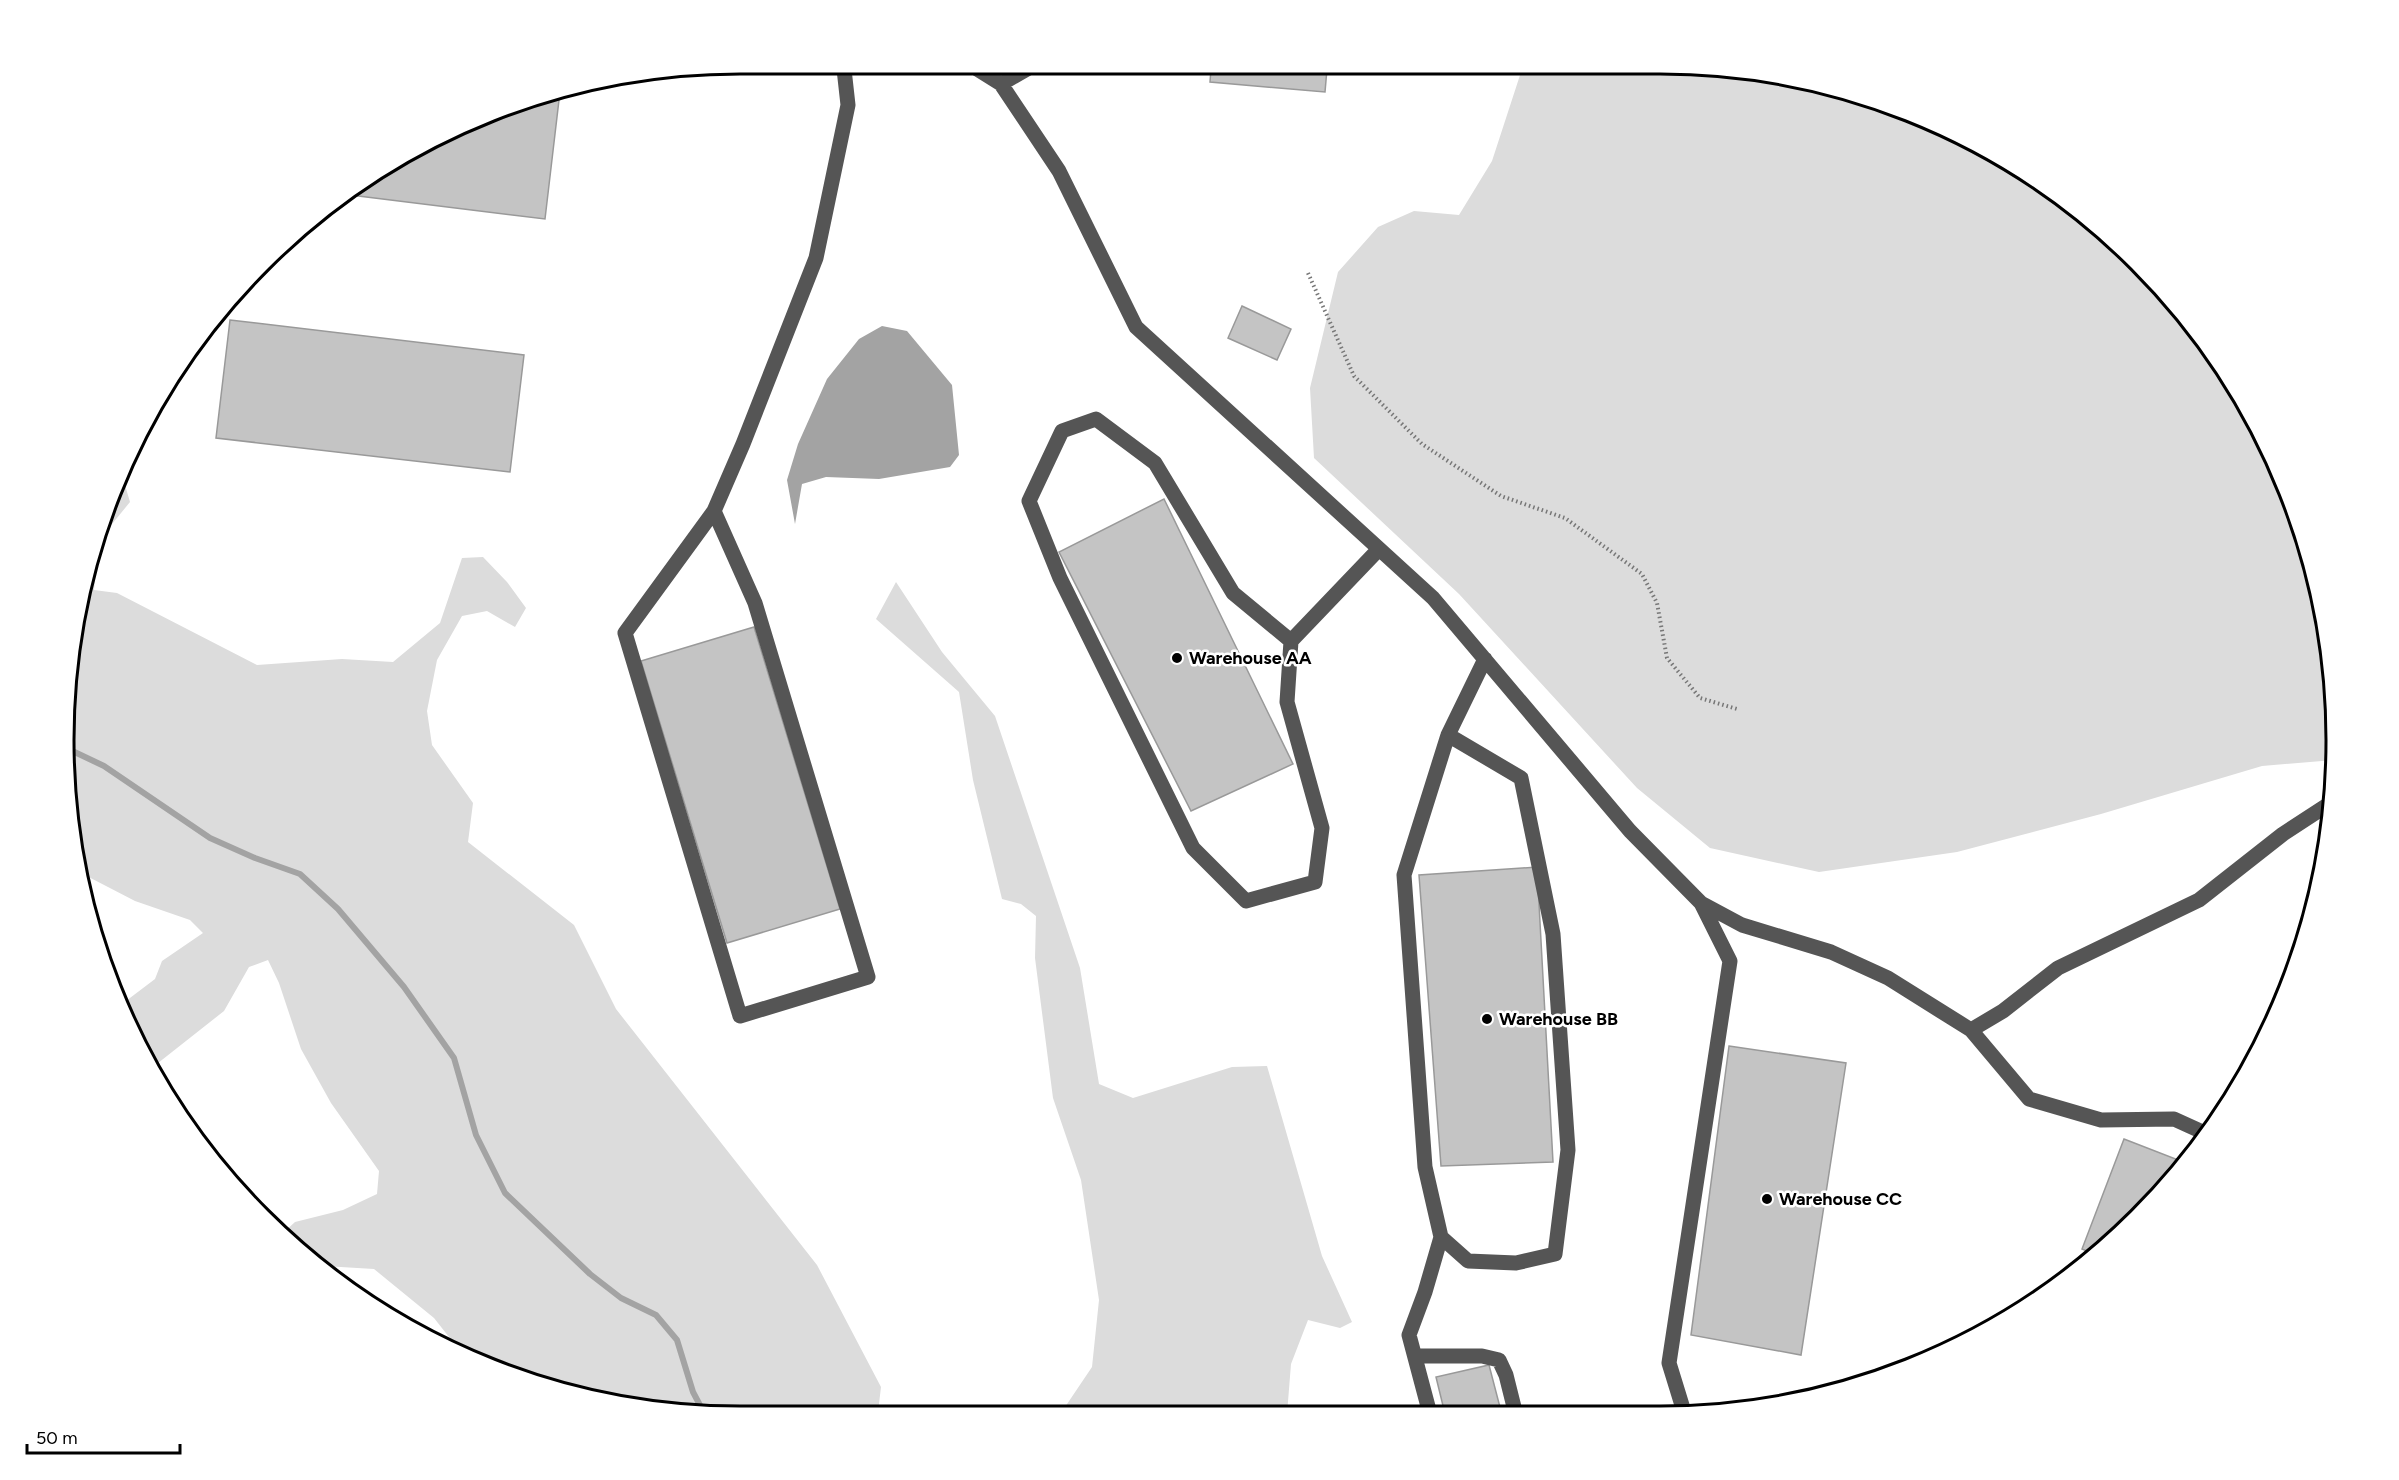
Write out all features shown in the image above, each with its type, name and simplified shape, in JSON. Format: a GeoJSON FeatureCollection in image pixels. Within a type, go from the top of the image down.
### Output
{"type":"FeatureCollection","features":[{"type":"Feature","properties":{"kind":"lane"},"geometry":{"type":"LineString","coordinates":[[714,512],[755,603],[868,977],[740,1016],[625,633],[714,512],[743,444],[816,258],[848,105],[845,74]]}},
{"type":"Feature","properties":{"kind":"lane"},"geometry":{"type":"LineString","coordinates":[[985,74],[1001,84],[1059,171],[1136,327],[1433,598],[1630,831],[1701,903],[1742,926],[1831,952],[1888,978],[1971,1030],[2029,1099],[2101,1120],[2174,1119],[2199,1130]]}},
{"type":"Feature","properties":{"kind":"lane"},"geometry":{"type":"LineString","coordinates":[[1001,84],[1018,74]]}},
{"type":"Feature","properties":{"kind":"lane"},"geometry":{"type":"LineString","coordinates":[[1290,641],[1233,593],[1155,463],[1096,418],[1062,431],[1029,501],[1060,578],[1193,848],[1246,901],[1315,882],[1322,828],[1287,702],[1290,641],[1379,549]]}},
{"type":"Feature","properties":{"kind":"lane"},"geometry":{"type":"LineString","coordinates":[[1428,1406],[1409,1335],[1425,1292],[1441,1237],[1425,1167],[1404,875],[1448,735],[1485,659]]}},
{"type":"Feature","properties":{"kind":"lane"},"geometry":{"type":"LineString","coordinates":[[1441,1237],[1468,1261],[1516,1263],[1555,1254],[1568,1150],[1553,933],[1521,778],[1448,735]]}},
{"type":"Feature","properties":{"kind":"lane"},"geometry":{"type":"LineString","coordinates":[[1971,1030],[2003,1011],[2058,968],[2199,900],[2283,834],[2322,809]]}},
{"type":"Feature","properties":{"kind":"lane"},"geometry":{"type":"LineString","coordinates":[[1682,1405],[1669,1363],[1730,961],[1701,903]]}},
{"type":"Feature","properties":{"kind":"lane"},"geometry":{"type":"LineString","coordinates":[[1415,1356],[1482,1356],[1499,1360],[1506,1375],[1514,1406]]}},
{"type":"Feature","properties":{"kind":"path"},"geometry":{"type":"LineString","coordinates":[[1308,273],[1354,376],[1422,444],[1501,496],[1565,518],[1642,574],[1657,603],[1667,658],[1700,698],[1737,709]]}},
{"type":"Feature","properties":{"kind":"shaded area"},"geometry":{"type":"Polygon","coordinates":[[[1520,74],[1703,75],[1789,86],[1832,96],[1914,124],[1992,163],[2065,211],[2130,269],[2188,334],[2236,407],[2257,445],[2290,526],[2313,610],[2324,696],[2325,761],[2262,766],[2101,814],[1957,852],[1819,872],[1710,848],[1637,788],[1459,594],[1314,458],[1310,388],[1338,272],[1378,227],[1414,211],[1459,215],[1492,161],[1520,74]]]}},
{"type":"Feature","properties":{"kind":"shaded area"},"geometry":{"type":"Polygon","coordinates":[[[882,326],[907,331],[952,385],[959,455],[950,467],[879,479],[826,477],[802,484],[795,524],[787,480],[798,444],[827,379],[859,339],[882,326]]]}},
{"type":"Feature","properties":{"kind":"shaded area"},"geometry":{"type":"Polygon","coordinates":[[[125,484],[130,502],[108,529],[125,484]]]}},
{"type":"Feature","properties":{"kind":"shaded area"},"geometry":{"type":"Polygon","coordinates":[[[483,557],[507,582],[526,608],[515,627],[487,611],[462,616],[437,660],[427,711],[432,745],[473,803],[468,842],[574,925],[616,1009],[817,1265],[881,1387],[879,1406],[696,1405],[610,1394],[567,1384],[485,1356],[452,1341],[434,1318],[374,1269],[331,1266],[288,1229],[295,1222],[343,1210],[377,1194],[379,1171],[331,1103],[301,1049],[279,983],[268,960],[249,967],[224,1011],[158,1063],[127,1001],[155,979],[162,961],[203,933],[190,920],[135,901],[87,876],[79,827],[75,784],[75,696],[86,610],[96,566],[94,590],[117,593],[257,665],[342,659],[393,662],[440,623],[462,558],[483,557]]]}},
{"type":"Feature","properties":{"kind":"shaded area"},"geometry":{"type":"Polygon","coordinates":[[[896,582],[942,652],[995,716],[1080,968],[1099,1084],[1133,1098],[1232,1067],[1267,1066],[1322,1256],[1352,1322],[1340,1328],[1308,1320],[1291,1364],[1288,1406],[1066,1406],[1092,1367],[1099,1300],[1081,1180],[1053,1098],[1035,958],[1036,916],[1021,904],[1002,899],[973,780],[959,692],[876,619],[896,582]]]}},
{"type":"Feature","properties":{"kind":"building"},"geometry":{"type":"Polygon","coordinates":[[[1211,74],[1327,74],[1325,92],[1210,82],[1211,74]]]}},
{"type":"Feature","properties":{"kind":"building"},"geometry":{"type":"Polygon","coordinates":[[[559,100],[545,219],[356,196],[445,142],[485,124],[559,100]]]}},
{"type":"Feature","properties":{"kind":"building"},"geometry":{"type":"Polygon","coordinates":[[[1242,306],[1291,329],[1277,360],[1228,338],[1242,306]]]}},
{"type":"Feature","properties":{"kind":"building"},"geometry":{"type":"Polygon","coordinates":[[[230,320],[524,355],[510,472],[216,438],[230,320]]]}},
{"type":"Feature","properties":{"kind":"building","name":"Warehouse AA"},"geometry":{"type":"Polygon","coordinates":[[[1164,499],[1293,764],[1191,811],[1059,552],[1164,499]]]}},
{"type":"Feature","properties":{"kind":"building"},"geometry":{"type":"Polygon","coordinates":[[[754,627],[840,909],[727,943],[641,661],[754,627]]]}},
{"type":"Feature","properties":{"kind":"building","name":"Warehouse BB"},"geometry":{"type":"Polygon","coordinates":[[[1537,867],[1553,1162],[1441,1166],[1419,875],[1537,867]]]}},
{"type":"Feature","properties":{"kind":"building","name":"Warehouse CC"},"geometry":{"type":"Polygon","coordinates":[[[1729,1046],[1846,1063],[1801,1355],[1691,1335],[1729,1046]]]}},
{"type":"Feature","properties":{"kind":"building"},"geometry":{"type":"Polygon","coordinates":[[[2124,1139],[2177,1159],[2130,1211],[2086,1251],[2082,1249],[2124,1139]]]}},
{"type":"Feature","properties":{"kind":"building"},"geometry":{"type":"Polygon","coordinates":[[[1489,1365],[1500,1406],[1443,1406],[1436,1377],[1489,1365]]]}},
{"type":"Feature","properties":{"kind":"waterway"},"geometry":{"type":"LineString","coordinates":[[74,752],[104,766],[210,838],[255,858],[300,874],[338,909],[404,987],[454,1058],[476,1135],[505,1193],[590,1274],[621,1298],[656,1315],[677,1340],[693,1392],[700,1405]]}},
{"type":"Feature","properties":{"kind":"place","name":"Warehouse AA"},"geometry":{"type":"Point","coordinates":[1177,658]}},
{"type":"Feature","properties":{"kind":"place","name":"Warehouse BB"},"geometry":{"type":"Point","coordinates":[1487,1019]}},
{"type":"Feature","properties":{"kind":"place","name":"Warehouse CC"},"geometry":{"type":"Point","coordinates":[1767,1199]}}]}
